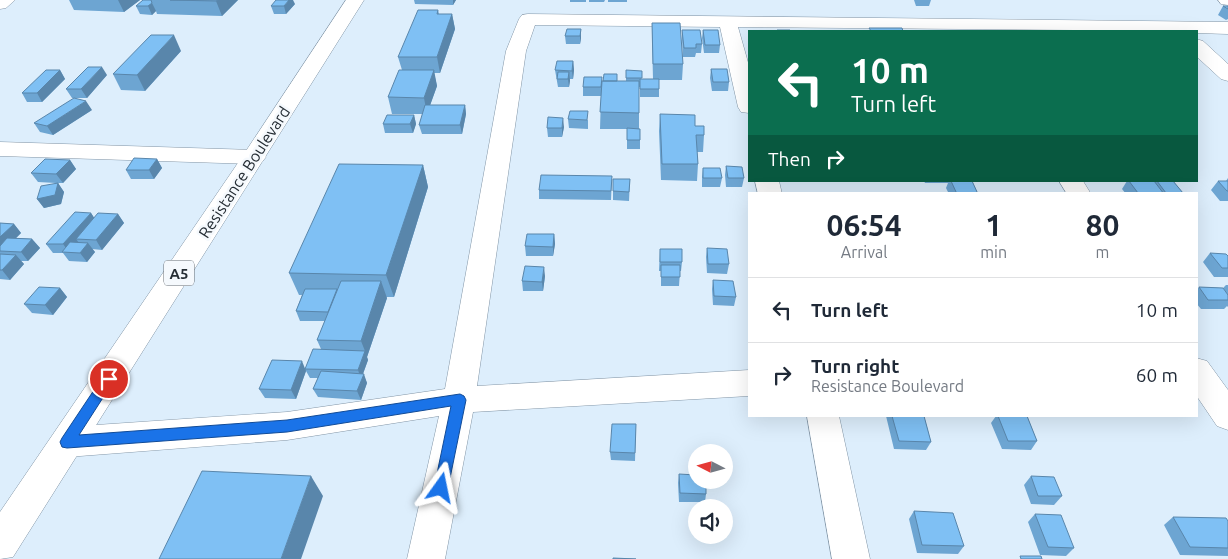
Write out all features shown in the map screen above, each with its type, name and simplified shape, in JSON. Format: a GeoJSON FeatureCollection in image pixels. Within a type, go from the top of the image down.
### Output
{"type":"FeatureCollection","features":[{"type":"Feature","properties":{"kind":"main road"},"geometry":{"type":"LineString","coordinates":[[0,4],[6,0]]}},
{"type":"Feature","properties":{"kind":"main road","name":"Resistance Boulevard"},"geometry":{"type":"LineString","coordinates":[[0,544],[355,0]]}},
{"type":"Feature","properties":{"kind":"main road"},"geometry":{"type":"LineString","coordinates":[[426,559],[460,400],[516,51],[532,10],[728,22],[969,28],[1180,30],[1228,28]]}},
{"type":"Feature","properties":{"kind":"main road"},"geometry":{"type":"LineString","coordinates":[[728,22],[748,103]]}},
{"type":"Feature","properties":{"kind":"main road"},"geometry":{"type":"LineString","coordinates":[[1198,47],[1228,75]]}},
{"type":"Feature","properties":{"kind":"main road"},"geometry":{"type":"LineString","coordinates":[[0,149],[254,157]]}},
{"type":"Feature","properties":{"kind":"main road"},"geometry":{"type":"LineString","coordinates":[[1207,381],[1228,416]]}},
{"type":"Feature","properties":{"kind":"main road"},"geometry":{"type":"LineString","coordinates":[[67,442],[287,426],[460,400],[748,383]]}},
{"type":"Feature","properties":{"kind":"main road"},"geometry":{"type":"LineString","coordinates":[[823,417],[851,559]]}},
{"type":"Feature","properties":{"kind":"building"},"geometry":{"type":"Polygon","coordinates":[[[143,0],[151,0],[152,3],[148,6],[136,6],[143,0]]]}},
{"type":"Feature","properties":{"kind":"building"},"geometry":{"type":"Polygon","coordinates":[[[170,0],[218,0],[216,1],[170,0]]]}},
{"type":"Feature","properties":{"kind":"building"},"geometry":{"type":"Polygon","coordinates":[[[276,0],[289,0],[284,6],[271,6],[276,0]]]}},
{"type":"Feature","properties":{"kind":"building"},"geometry":{"type":"Polygon","coordinates":[[[418,10],[438,10],[437,14],[452,14],[437,57],[398,57],[418,10]]]}},
{"type":"Feature","properties":{"kind":"building"},"geometry":{"type":"Polygon","coordinates":[[[652,23],[680,23],[683,64],[653,64],[652,23]]]}},
{"type":"Feature","properties":{"kind":"building"},"geometry":{"type":"Polygon","coordinates":[[[869,28],[902,28],[903,30],[870,30],[869,28]]]}},
{"type":"Feature","properties":{"kind":"building"},"geometry":{"type":"Polygon","coordinates":[[[567,29],[581,29],[580,36],[565,36],[567,29]]]}},
{"type":"Feature","properties":{"kind":"building"},"geometry":{"type":"Polygon","coordinates":[[[682,30],[700,30],[702,44],[696,44],[696,48],[684,48],[682,30]]]}},
{"type":"Feature","properties":{"kind":"building"},"geometry":{"type":"Polygon","coordinates":[[[703,30],[718,30],[720,45],[705,45],[703,30]]]}},
{"type":"Feature","properties":{"kind":"building"},"geometry":{"type":"Polygon","coordinates":[[[151,35],[174,35],[137,75],[113,74],[151,35]]]}},
{"type":"Feature","properties":{"kind":"building"},"geometry":{"type":"Polygon","coordinates":[[[557,61],[573,61],[572,71],[555,70],[557,61]]]}},
{"type":"Feature","properties":{"kind":"building"},"geometry":{"type":"Polygon","coordinates":[[[88,67],[102,67],[81,89],[66,89],[88,67]]]}},
{"type":"Feature","properties":{"kind":"building"},"geometry":{"type":"Polygon","coordinates":[[[711,69],[727,69],[729,82],[713,82],[711,69]]]}},
{"type":"Feature","properties":{"kind":"building"},"geometry":{"type":"Polygon","coordinates":[[[46,70],[60,70],[37,93],[22,93],[46,70]]]}},
{"type":"Feature","properties":{"kind":"building"},"geometry":{"type":"Polygon","coordinates":[[[399,70],[434,70],[424,98],[388,97],[399,70]]]}},
{"type":"Feature","properties":{"kind":"building"},"geometry":{"type":"Polygon","coordinates":[[[626,70],[642,71],[642,78],[626,78],[626,70]]]}},
{"type":"Feature","properties":{"kind":"building"},"geometry":{"type":"Polygon","coordinates":[[[558,72],[569,72],[568,79],[557,79],[558,72]]]}},
{"type":"Feature","properties":{"kind":"building"},"geometry":{"type":"Polygon","coordinates":[[[604,74],[617,74],[617,81],[603,81],[604,74]]]}},
{"type":"Feature","properties":{"kind":"building"},"geometry":{"type":"Polygon","coordinates":[[[584,77],[602,77],[601,87],[583,87],[584,77]]]}},
{"type":"Feature","properties":{"kind":"building"},"geometry":{"type":"Polygon","coordinates":[[[640,79],[659,79],[659,89],[640,89],[640,79]]]}},
{"type":"Feature","properties":{"kind":"building"},"geometry":{"type":"Polygon","coordinates":[[[602,81],[639,81],[639,113],[600,112],[602,81]]]}},
{"type":"Feature","properties":{"kind":"building"},"geometry":{"type":"Polygon","coordinates":[[[74,98],[86,101],[47,126],[34,123],[74,98]]]}},
{"type":"Feature","properties":{"kind":"building"},"geometry":{"type":"Polygon","coordinates":[[[425,105],[465,105],[460,125],[419,125],[425,105]]]}},
{"type":"Feature","properties":{"kind":"building"},"geometry":{"type":"Polygon","coordinates":[[[570,111],[588,111],[587,120],[568,119],[570,111]]]}},
{"type":"Feature","properties":{"kind":"building"},"geometry":{"type":"Polygon","coordinates":[[[660,114],[695,115],[695,126],[704,126],[704,135],[696,135],[698,164],[662,164],[660,114]]]}},
{"type":"Feature","properties":{"kind":"building"},"geometry":{"type":"Polygon","coordinates":[[[387,115],[414,115],[410,124],[383,124],[387,115]]]}},
{"type":"Feature","properties":{"kind":"building"},"geometry":{"type":"Polygon","coordinates":[[[548,117],[563,118],[562,128],[547,128],[548,117]]]}},
{"type":"Feature","properties":{"kind":"building"},"geometry":{"type":"Polygon","coordinates":[[[627,128],[640,129],[640,140],[627,140],[627,128]]]}},
{"type":"Feature","properties":{"kind":"building"},"geometry":{"type":"Polygon","coordinates":[[[134,158],[157,159],[149,170],[126,170],[134,158]]]}},
{"type":"Feature","properties":{"kind":"building"},"geometry":{"type":"Polygon","coordinates":[[[45,159],[70,160],[56,174],[31,173],[45,159]]]}},
{"type":"Feature","properties":{"kind":"building"},"geometry":{"type":"Polygon","coordinates":[[[339,164],[423,165],[386,275],[289,273],[339,164]]]}},
{"type":"Feature","properties":{"kind":"building"},"geometry":{"type":"Polygon","coordinates":[[[726,166],[742,167],[744,178],[728,178],[726,166]]]}},
{"type":"Feature","properties":{"kind":"building"},"geometry":{"type":"Polygon","coordinates":[[[703,168],[720,168],[722,178],[703,178],[703,168]]]}},
{"type":"Feature","properties":{"kind":"building"},"geometry":{"type":"Polygon","coordinates":[[[541,175],[612,176],[611,191],[539,190],[541,175]]]}},
{"type":"Feature","properties":{"kind":"building"},"geometry":{"type":"Polygon","coordinates":[[[613,179],[630,179],[629,192],[613,191],[613,179]]]}},
{"type":"Feature","properties":{"kind":"building"},"geometry":{"type":"Polygon","coordinates":[[[1218,181],[1228,181],[1228,191],[1227,191],[1218,181]]]}},
{"type":"Feature","properties":{"kind":"building"},"geometry":{"type":"Polygon","coordinates":[[[951,182],[972,182],[977,192],[956,192],[951,182]]]}},
{"type":"Feature","properties":{"kind":"building"},"geometry":{"type":"Polygon","coordinates":[[[1130,182],[1155,182],[1162,192],[1137,192],[1130,182]]]}},
{"type":"Feature","properties":{"kind":"building"},"geometry":{"type":"Polygon","coordinates":[[[1158,182],[1174,182],[1182,192],[1165,192],[1158,182]]]}},
{"type":"Feature","properties":{"kind":"building"},"geometry":{"type":"Polygon","coordinates":[[[58,183],[55,195],[37,199],[41,186],[58,183]]]}},
{"type":"Feature","properties":{"kind":"building"},"geometry":{"type":"Polygon","coordinates":[[[75,212],[91,213],[63,244],[46,244],[75,212]]]}},
{"type":"Feature","properties":{"kind":"building"},"geometry":{"type":"Polygon","coordinates":[[[98,213],[118,214],[96,240],[76,239],[98,213]]]}},
{"type":"Feature","properties":{"kind":"building"},"geometry":{"type":"Polygon","coordinates":[[[0,223],[14,224],[0,237],[0,223]]]}},
{"type":"Feature","properties":{"kind":"building"},"geometry":{"type":"Polygon","coordinates":[[[527,234],[554,234],[553,247],[525,246],[527,234]]]}},
{"type":"Feature","properties":{"kind":"building"},"geometry":{"type":"Polygon","coordinates":[[[7,238],[32,239],[21,252],[0,251],[0,246],[7,238]]]}},
{"type":"Feature","properties":{"kind":"building"},"geometry":{"type":"Polygon","coordinates":[[[70,242],[88,243],[80,253],[62,252],[70,242]]]}},
{"type":"Feature","properties":{"kind":"building"},"geometry":{"type":"Polygon","coordinates":[[[707,248],[727,249],[729,264],[708,264],[707,248]]]}},
{"type":"Feature","properties":{"kind":"building"},"geometry":{"type":"Polygon","coordinates":[[[660,249],[682,249],[682,262],[660,262],[660,249]]]}},
{"type":"Feature","properties":{"kind":"building"},"geometry":{"type":"Polygon","coordinates":[[[1210,253],[1226,254],[1228,256],[1228,268],[1222,268],[1210,253]]]}},
{"type":"Feature","properties":{"kind":"building"},"geometry":{"type":"Polygon","coordinates":[[[0,254],[16,255],[2,270],[0,270],[0,254]]]}},
{"type":"Feature","properties":{"kind":"building"},"geometry":{"type":"Polygon","coordinates":[[[661,265],[680,265],[680,277],[661,277],[661,265]]]}},
{"type":"Feature","properties":{"kind":"building"},"geometry":{"type":"Polygon","coordinates":[[[525,266],[544,267],[542,282],[522,281],[525,266]]]}},
{"type":"Feature","properties":{"kind":"building"},"geometry":{"type":"Polygon","coordinates":[[[713,280],[733,281],[736,297],[714,296],[713,280]]]}},
{"type":"Feature","properties":{"kind":"building"},"geometry":{"type":"Polygon","coordinates":[[[341,281],[381,281],[361,341],[317,340],[341,281]]]}},
{"type":"Feature","properties":{"kind":"building"},"geometry":{"type":"Polygon","coordinates":[[[39,287],[60,288],[45,305],[24,304],[39,287]]]}},
{"type":"Feature","properties":{"kind":"building"},"geometry":{"type":"Polygon","coordinates":[[[1199,287],[1223,288],[1228,295],[1228,300],[1208,300],[1199,287]]]}},
{"type":"Feature","properties":{"kind":"building"},"geometry":{"type":"Polygon","coordinates":[[[305,289],[337,289],[328,312],[296,311],[305,289]]]}},
{"type":"Feature","properties":{"kind":"building"},"geometry":{"type":"Polygon","coordinates":[[[313,349],[365,351],[358,370],[305,369],[313,349]]]}},
{"type":"Feature","properties":{"kind":"building"},"geometry":{"type":"Polygon","coordinates":[[[272,360],[302,361],[291,390],[259,389],[272,360]]]}},
{"type":"Feature","properties":{"kind":"building"},"geometry":{"type":"Polygon","coordinates":[[[321,371],[364,374],[357,391],[313,389],[321,371]]]}},
{"type":"Feature","properties":{"kind":"building"},"geometry":{"type":"Polygon","coordinates":[[[892,417],[924,417],[931,442],[899,441],[892,417]]]}},
{"type":"Feature","properties":{"kind":"building"},"geometry":{"type":"Polygon","coordinates":[[[998,417],[1027,417],[1037,441],[1008,441],[998,417]]]}},
{"type":"Feature","properties":{"kind":"building"},"geometry":{"type":"Polygon","coordinates":[[[612,424],[636,424],[635,453],[610,452],[612,424]]]}},
{"type":"Feature","properties":{"kind":"building"},"geometry":{"type":"Polygon","coordinates":[[[202,471],[311,476],[281,559],[159,559],[202,471]]]}},
{"type":"Feature","properties":{"kind":"building"},"geometry":{"type":"Polygon","coordinates":[[[679,474],[688,475],[688,489],[706,489],[706,494],[680,493],[679,474]]]}},
{"type":"Feature","properties":{"kind":"building"},"geometry":{"type":"Polygon","coordinates":[[[1031,476],[1054,477],[1062,496],[1038,496],[1031,476]]]}},
{"type":"Feature","properties":{"kind":"building"},"geometry":{"type":"Polygon","coordinates":[[[914,511],[953,513],[964,546],[922,545],[914,511]]]}},
{"type":"Feature","properties":{"kind":"building"},"geometry":{"type":"Polygon","coordinates":[[[1035,514],[1061,515],[1074,548],[1048,547],[1035,514]]]}},
{"type":"Feature","properties":{"kind":"building"},"geometry":{"type":"Polygon","coordinates":[[[1173,517],[1226,518],[1228,521],[1228,548],[1190,547],[1173,517]]]}},
{"type":"Feature","properties":{"kind":"building"},"geometry":{"type":"Polygon","coordinates":[[[1020,556],[1041,556],[1042,559],[1021,559],[1020,556]]]}},
{"type":"Feature","properties":{"kind":"route"},"geometry":{"type":"LineString","coordinates":[[109,379],[67,442],[287,426],[460,400],[441,488]]}}]}
